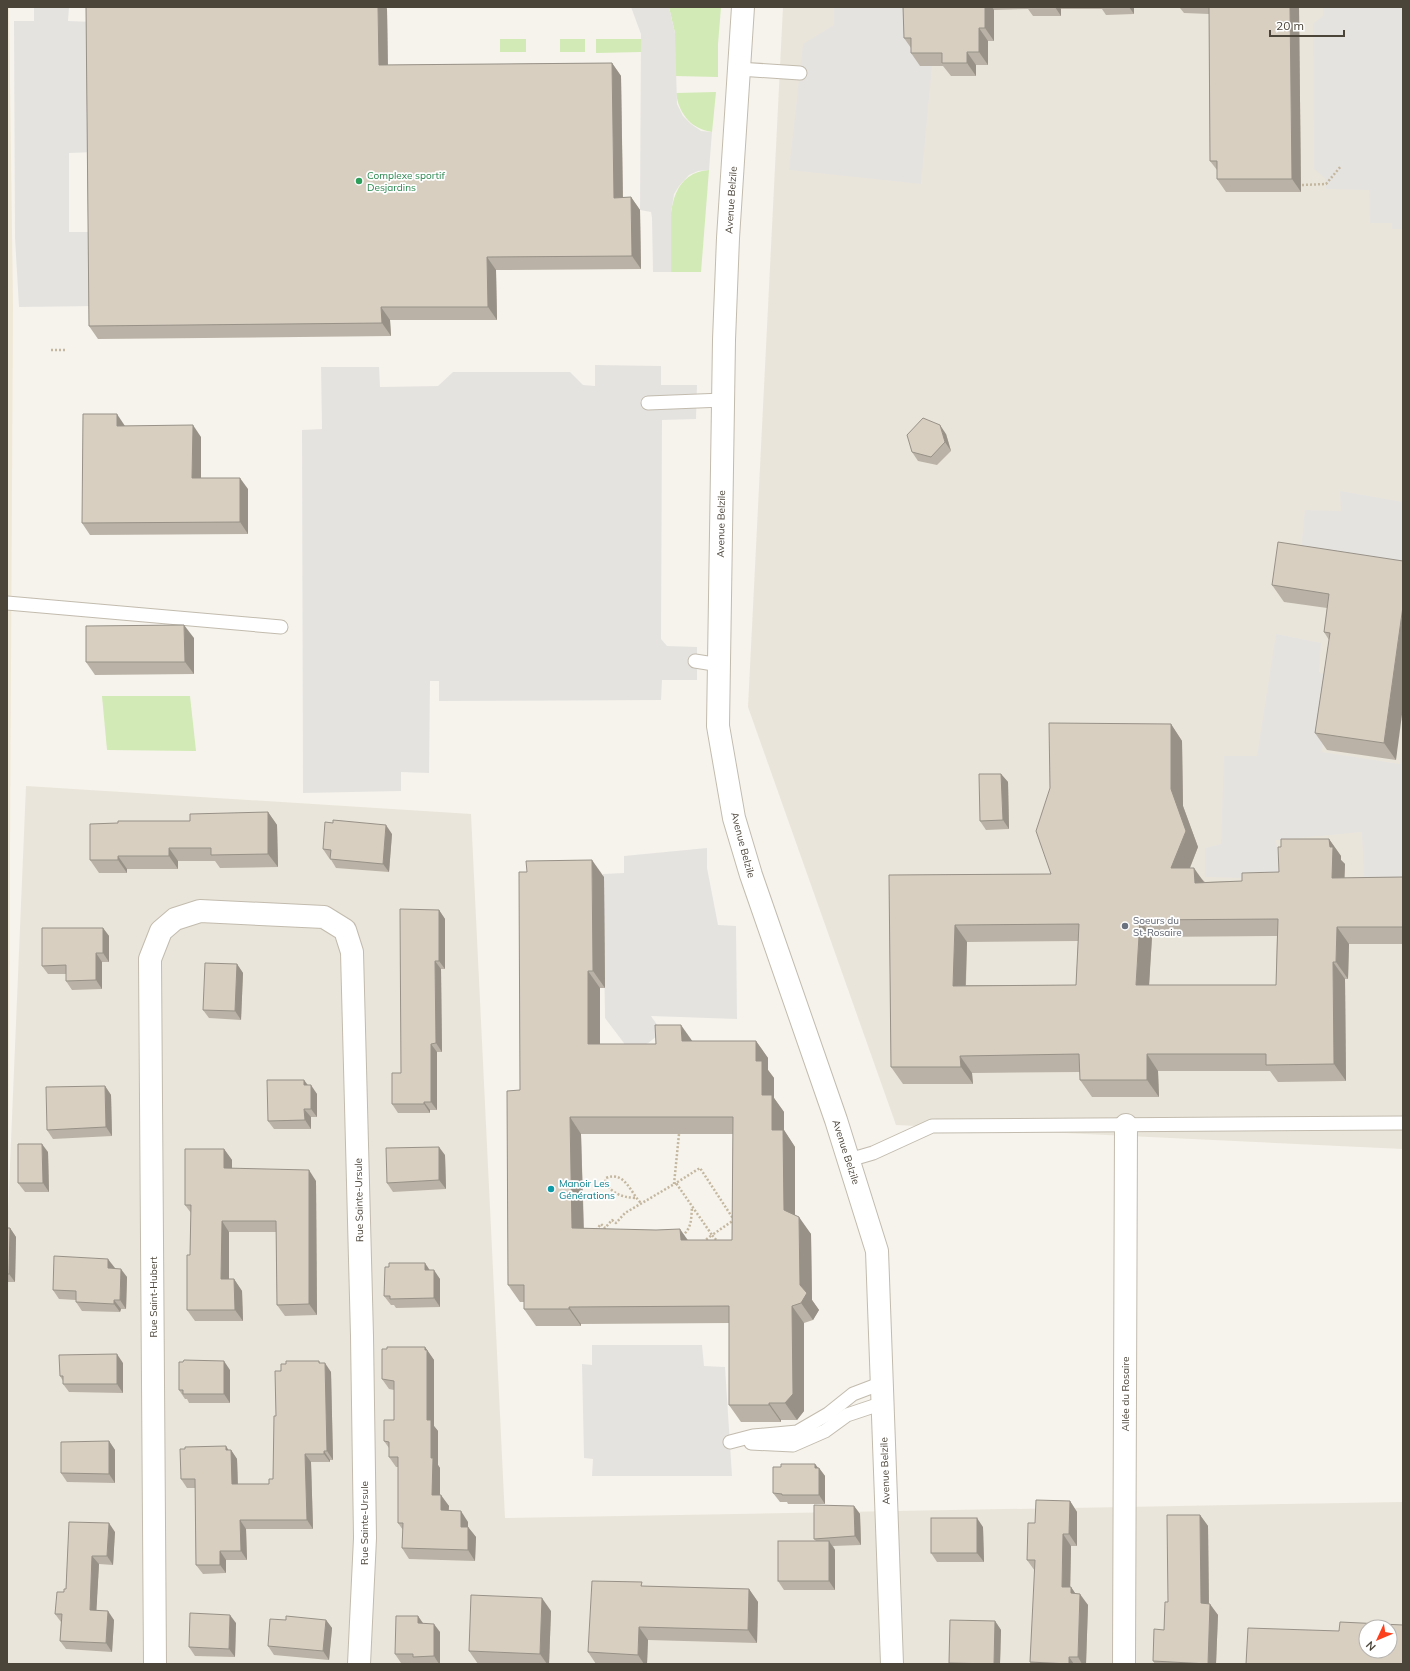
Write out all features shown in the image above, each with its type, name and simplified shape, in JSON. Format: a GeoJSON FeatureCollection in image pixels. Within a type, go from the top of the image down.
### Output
{"type":"FeatureCollection","features":[{"type":"Feature","properties":{"kind":"street","name":"Avenue Belzile"},"geometry":{"type":"LineString","coordinates":[[743,7],[728,238],[723,400],[718,726],[734,818],[751,875],[849,1160],[877,1250],[892,1664]]}},
{"type":"Feature","properties":{"kind":"street","name":"Rue Sainte-Ursule"},"geometry":{"type":"LineString","coordinates":[[161,931],[175,919],[200,911],[324,917],[345,930],[352,952],[362,1336],[365,1538],[359,1664]]}},
{"type":"Feature","properties":{"kind":"street","name":"Rue Saint-Hubert"},"geometry":{"type":"LineString","coordinates":[[156,1664],[150,959],[161,931]]}},
{"type":"Feature","properties":{"kind":"street","name":"Allée du Rosaire"},"geometry":{"type":"LineString","coordinates":[[1124,1664],[1126,1125]]}},
{"type":"Feature","properties":{"kind":"lane"},"geometry":{"type":"LineString","coordinates":[[739,69],[800,73]]}},
{"type":"Feature","properties":{"kind":"lane"},"geometry":{"type":"LineString","coordinates":[[648,403],[723,400]]}},
{"type":"Feature","properties":{"kind":"lane"},"geometry":{"type":"LineString","coordinates":[[7,602],[281,627]]}},
{"type":"Feature","properties":{"kind":"lane"},"geometry":{"type":"LineString","coordinates":[[695,661],[720,665]]}},
{"type":"Feature","properties":{"kind":"lane"},"geometry":{"type":"LineString","coordinates":[[849,1160],[873,1153],[932,1126],[1403,1123]]}},
{"type":"Feature","properties":{"kind":"lane"},"geometry":{"type":"LineString","coordinates":[[882,1393],[825,1431],[793,1445],[730,1442],[753,1436],[798,1432],[828,1414],[853,1394],[882,1393]]}},
{"type":"Feature","properties":{"kind":"path"},"geometry":{"type":"LineString","coordinates":[[1302,185],[1326,184],[1341,166]]}},
{"type":"Feature","properties":{"kind":"path"},"geometry":{"type":"LineString","coordinates":[[51,350],[66,350]]}},
{"type":"Feature","properties":{"kind":"path"},"geometry":{"type":"LineString","coordinates":[[679,1134],[675,1184],[712,1235],[722,1246]]}},
{"type":"Feature","properties":{"kind":"path"},"geometry":{"type":"LineString","coordinates":[[594,1233],[602,1224],[605,1228],[612,1220],[616,1223],[626,1213],[641,1203],[700,1168],[734,1220],[712,1235],[708,1236],[700,1245]]}},
{"type":"Feature","properties":{"kind":"path"},"geometry":{"type":"LineString","coordinates":[[635,1198],[619,1196],[605,1183],[606,1178],[611,1176],[620,1178],[627,1184],[635,1198],[641,1203]]}},
{"type":"Feature","properties":{"kind":"path"},"geometry":{"type":"LineString","coordinates":[[678,1239],[689,1230],[692,1206]]}},
{"type":"Feature","properties":{"kind":"shaded area"},"geometry":{"type":"Polygon","coordinates":[[[7,7],[9,7],[13,305],[8,1212],[7,1212],[7,7]]]}},
{"type":"Feature","properties":{"kind":"shaded area"},"geometry":{"type":"Polygon","coordinates":[[[34,7],[69,7],[68,21],[95,22],[96,152],[69,153],[69,232],[97,232],[98,306],[19,307],[15,238],[14,21],[34,21],[34,7]]]}},
{"type":"Feature","properties":{"kind":"shaded area"},"geometry":{"type":"Polygon","coordinates":[[[631,7],[669,7],[675,33],[677,104],[683,116],[691,124],[701,131],[712,132],[709,170],[698,171],[689,175],[674,194],[671,213],[671,272],[653,272],[651,212],[640,210],[641,34],[631,7]]]}},
{"type":"Feature","properties":{"kind":"shaded area"},"geometry":{"type":"Polygon","coordinates":[[[783,7],[1403,7],[1403,1149],[896,1125],[748,707],[783,7]]]}},
{"type":"Feature","properties":{"kind":"shaded area"},"geometry":{"type":"Polygon","coordinates":[[[834,7],[909,7],[920,65],[932,66],[921,184],[789,170],[803,44],[834,25],[834,7]]]}},
{"type":"Feature","properties":{"kind":"shaded area"},"geometry":{"type":"Polygon","coordinates":[[[1323,7],[1403,7],[1403,229],[1392,229],[1392,223],[1370,223],[1369,190],[1326,189],[1325,178],[1314,169],[1313,24],[1323,16],[1323,7]]]}},
{"type":"Feature","properties":{"kind":"shaded area"},"geometry":{"type":"Polygon","coordinates":[[[595,365],[661,366],[661,385],[697,385],[696,419],[662,420],[661,639],[667,646],[697,647],[697,680],[662,680],[661,700],[439,701],[439,681],[430,681],[429,773],[401,772],[401,791],[303,793],[302,430],[322,429],[321,367],[379,367],[380,387],[438,386],[453,372],[570,372],[583,385],[595,386],[595,365]]]}},
{"type":"Feature","properties":{"kind":"shaded area"},"geometry":{"type":"Polygon","coordinates":[[[1340,491],[1403,502],[1403,565],[1301,551],[1305,510],[1341,511],[1340,491]]]}},
{"type":"Feature","properties":{"kind":"shaded area"},"geometry":{"type":"Polygon","coordinates":[[[1276,634],[1321,643],[1319,673],[1329,674],[1322,752],[1400,764],[1403,739],[1403,880],[1364,883],[1362,832],[1276,840],[1280,879],[1205,877],[1205,848],[1221,844],[1224,756],[1257,756],[1276,634]]]}},
{"type":"Feature","properties":{"kind":"shaded area"},"geometry":{"type":"Polygon","coordinates":[[[26,786],[471,814],[505,1518],[1403,1502],[1403,1664],[7,1664],[7,1212],[26,786]]]}},
{"type":"Feature","properties":{"kind":"shaded area"},"geometry":{"type":"Polygon","coordinates":[[[707,848],[707,868],[718,925],[736,926],[737,1019],[651,1016],[662,1032],[633,1055],[605,1018],[603,874],[624,873],[624,856],[707,848]]]}},
{"type":"Feature","properties":{"kind":"shaded area"},"geometry":{"type":"Polygon","coordinates":[[[592,1345],[702,1345],[704,1366],[725,1367],[732,1476],[592,1476],[593,1459],[584,1458],[582,1364],[592,1365],[592,1345]]]}},
{"type":"Feature","properties":{"kind":"green space"},"geometry":{"type":"Polygon","coordinates":[[[669,7],[721,7],[718,44],[718,77],[675,76],[675,33],[669,7]]]}},
{"type":"Feature","properties":{"kind":"green space"},"geometry":{"type":"Polygon","coordinates":[[[500,39],[526,39],[526,52],[500,52],[500,39]]]}},
{"type":"Feature","properties":{"kind":"green space"},"geometry":{"type":"Polygon","coordinates":[[[560,39],[585,39],[585,52],[560,52],[560,39]]]}},
{"type":"Feature","properties":{"kind":"green space"},"geometry":{"type":"Polygon","coordinates":[[[596,39],[641,39],[641,52],[596,53],[596,39]]]}},
{"type":"Feature","properties":{"kind":"green space"},"geometry":{"type":"Polygon","coordinates":[[[716,92],[712,132],[698,128],[683,114],[676,93],[716,92]]]}},
{"type":"Feature","properties":{"kind":"green space"},"geometry":{"type":"Polygon","coordinates":[[[709,170],[701,272],[671,272],[670,225],[675,195],[682,183],[693,174],[709,170]]]}},
{"type":"Feature","properties":{"kind":"green space"},"geometry":{"type":"Polygon","coordinates":[[[102,696],[190,696],[196,751],[107,750],[102,696]]]}},
{"type":"Feature","properties":{"kind":"building","name":"Complexe sportif Desjardins"},"geometry":{"type":"Polygon","coordinates":[[[86,7],[378,7],[379,65],[612,63],[614,198],[631,197],[632,256],[487,257],[488,307],[381,307],[382,323],[89,326],[86,7]]]}},
{"type":"Feature","properties":{"kind":"building"},"geometry":{"type":"Polygon","coordinates":[[[903,7],[985,7],[985,28],[979,28],[979,52],[967,52],[967,63],[942,63],[942,53],[911,53],[911,38],[904,38],[903,7]]]}},
{"type":"Feature","properties":{"kind":"building"},"geometry":{"type":"Polygon","coordinates":[[[1209,7],[1290,7],[1292,179],[1217,179],[1217,161],[1210,161],[1209,7]]]}},
{"type":"Feature","properties":{"kind":"building"},"geometry":{"type":"Polygon","coordinates":[[[83,414],[117,414],[117,426],[193,425],[192,478],[240,478],[240,522],[82,523],[83,414]]]}},
{"type":"Feature","properties":{"kind":"building"},"geometry":{"type":"Polygon","coordinates":[[[923,418],[940,425],[945,442],[931,457],[912,452],[907,435],[923,418]]]}},
{"type":"Feature","properties":{"kind":"building"},"geometry":{"type":"Polygon","coordinates":[[[1278,542],[1403,561],[1403,606],[1384,743],[1315,733],[1330,633],[1324,632],[1329,594],[1272,585],[1278,542]]]}},
{"type":"Feature","properties":{"kind":"building"},"geometry":{"type":"Polygon","coordinates":[[[184,625],[185,662],[86,662],[86,626],[184,625]]]}},
{"type":"Feature","properties":{"kind":"building","name":"Soeurs du St-Rosaire"},"geometry":{"type":"Polygon","coordinates":[[[1049,723],[1171,724],[1171,789],[1186,831],[1171,868],[1194,868],[1195,883],[1242,881],[1242,873],[1279,872],[1278,847],[1281,847],[1281,839],[1329,839],[1330,847],[1333,847],[1332,878],[1403,877],[1403,927],[1337,927],[1336,962],[1333,962],[1334,1064],[1266,1065],[1266,1054],[1147,1054],[1147,1080],[1080,1080],[1079,1054],[960,1056],[961,1067],[891,1067],[889,875],[1051,874],[1036,831],[1050,788],[1049,723]],[[1278,919],[1140,920],[1136,985],[1276,985],[1278,919]],[[1079,924],[955,925],[953,986],[1076,985],[1079,924]]]}},
{"type":"Feature","properties":{"kind":"building"},"geometry":{"type":"Polygon","coordinates":[[[979,774],[1001,774],[1003,820],[980,821],[979,774]]]}},
{"type":"Feature","properties":{"kind":"building"},"geometry":{"type":"Polygon","coordinates":[[[268,812],[268,854],[211,855],[211,848],[169,848],[169,856],[118,856],[118,860],[90,860],[90,824],[118,823],[118,821],[190,821],[190,814],[268,812]]]}},
{"type":"Feature","properties":{"kind":"building"},"geometry":{"type":"Polygon","coordinates":[[[333,820],[386,825],[383,864],[330,859],[331,850],[323,849],[325,822],[333,823],[333,820]]]}},
{"type":"Feature","properties":{"kind":"building","name":"Manoir Les Générations"},"geometry":{"type":"Polygon","coordinates":[[[592,860],[593,971],[588,971],[588,1044],[656,1044],[655,1025],[681,1025],[682,1041],[756,1041],[756,1061],[762,1061],[762,1095],[772,1095],[772,1130],[783,1130],[784,1210],[799,1217],[800,1285],[807,1293],[801,1303],[792,1306],[793,1394],[785,1403],[769,1403],[769,1405],[729,1405],[729,1306],[569,1307],[569,1309],[524,1309],[524,1285],[508,1285],[507,1091],[520,1090],[519,872],[527,872],[526,861],[592,860]],[[570,1117],[572,1228],[656,1230],[680,1229],[681,1240],[732,1240],[733,1117],[570,1117]]]}},
{"type":"Feature","properties":{"kind":"building"},"geometry":{"type":"Polygon","coordinates":[[[400,909],[439,910],[439,961],[435,961],[436,1043],[431,1044],[431,1102],[424,1102],[424,1104],[392,1104],[392,1073],[401,1073],[400,909]]]}},
{"type":"Feature","properties":{"kind":"building"},"geometry":{"type":"Polygon","coordinates":[[[42,928],[103,928],[103,953],[96,953],[96,980],[66,981],[66,965],[42,966],[42,928]]]}},
{"type":"Feature","properties":{"kind":"building"},"geometry":{"type":"Polygon","coordinates":[[[205,963],[237,964],[235,1011],[203,1010],[205,963]]]}},
{"type":"Feature","properties":{"kind":"building"},"geometry":{"type":"Polygon","coordinates":[[[267,1080],[304,1080],[304,1085],[311,1085],[311,1109],[304,1109],[305,1120],[268,1121],[267,1080]]]}},
{"type":"Feature","properties":{"kind":"building"},"geometry":{"type":"Polygon","coordinates":[[[105,1086],[106,1127],[47,1130],[46,1087],[105,1086]]]}},
{"type":"Feature","properties":{"kind":"building"},"geometry":{"type":"Polygon","coordinates":[[[18,1144],[42,1144],[43,1183],[18,1183],[18,1144]]]}},
{"type":"Feature","properties":{"kind":"building"},"geometry":{"type":"Polygon","coordinates":[[[439,1147],[439,1180],[387,1183],[386,1148],[439,1147]]]}},
{"type":"Feature","properties":{"kind":"building"},"geometry":{"type":"Polygon","coordinates":[[[185,1149],[224,1149],[224,1168],[309,1170],[309,1304],[277,1305],[276,1221],[222,1221],[221,1279],[234,1279],[235,1310],[187,1310],[187,1255],[190,1255],[191,1205],[185,1205],[185,1149]]]}},
{"type":"Feature","properties":{"kind":"building"},"geometry":{"type":"Polygon","coordinates":[[[7,1228],[10,1228],[9,1274],[7,1274],[7,1228]]]}},
{"type":"Feature","properties":{"kind":"building"},"geometry":{"type":"Polygon","coordinates":[[[54,1256],[108,1259],[108,1268],[121,1269],[120,1300],[114,1300],[114,1304],[76,1302],[76,1291],[53,1290],[54,1256]]]}},
{"type":"Feature","properties":{"kind":"building"},"geometry":{"type":"Polygon","coordinates":[[[389,1263],[425,1263],[425,1270],[434,1270],[434,1298],[390,1299],[390,1296],[384,1296],[385,1267],[389,1267],[389,1263]]]}},
{"type":"Feature","properties":{"kind":"building"},"geometry":{"type":"Polygon","coordinates":[[[387,1347],[425,1347],[425,1350],[427,1350],[427,1420],[431,1420],[431,1458],[433,1458],[432,1495],[441,1495],[441,1510],[461,1511],[461,1527],[468,1527],[468,1550],[402,1548],[403,1523],[398,1523],[398,1457],[389,1457],[389,1442],[384,1441],[384,1420],[394,1420],[394,1381],[382,1379],[382,1349],[387,1349],[387,1347]]]}},
{"type":"Feature","properties":{"kind":"building"},"geometry":{"type":"Polygon","coordinates":[[[117,1354],[117,1384],[63,1384],[63,1376],[60,1376],[59,1355],[117,1354]]]}},
{"type":"Feature","properties":{"kind":"building"},"geometry":{"type":"Polygon","coordinates":[[[184,1360],[224,1361],[224,1394],[183,1394],[183,1390],[179,1390],[179,1362],[183,1362],[184,1360]]]}},
{"type":"Feature","properties":{"kind":"building"},"geometry":{"type":"Polygon","coordinates":[[[286,1361],[319,1361],[319,1363],[325,1363],[327,1451],[324,1451],[324,1454],[305,1454],[307,1520],[240,1520],[241,1551],[220,1551],[220,1565],[196,1565],[195,1479],[181,1479],[180,1449],[185,1449],[185,1447],[226,1446],[226,1450],[231,1450],[232,1484],[269,1484],[269,1479],[273,1479],[274,1416],[276,1416],[275,1371],[281,1371],[281,1364],[286,1364],[286,1361]]]}},
{"type":"Feature","properties":{"kind":"building"},"geometry":{"type":"Polygon","coordinates":[[[109,1441],[109,1474],[61,1473],[61,1442],[109,1441]]]}},
{"type":"Feature","properties":{"kind":"building"},"geometry":{"type":"Polygon","coordinates":[[[781,1464],[815,1464],[815,1468],[819,1468],[819,1495],[782,1495],[773,1493],[773,1467],[781,1467],[781,1464]]]}},
{"type":"Feature","properties":{"kind":"building"},"geometry":{"type":"Polygon","coordinates":[[[1036,1500],[1070,1501],[1069,1534],[1063,1534],[1062,1587],[1071,1587],[1071,1593],[1080,1594],[1078,1657],[1069,1657],[1069,1664],[1030,1662],[1035,1560],[1027,1560],[1028,1523],[1035,1523],[1036,1500]]]}},
{"type":"Feature","properties":{"kind":"building"},"geometry":{"type":"Polygon","coordinates":[[[814,1505],[854,1506],[855,1536],[814,1539],[814,1505]]]}},
{"type":"Feature","properties":{"kind":"building"},"geometry":{"type":"Polygon","coordinates":[[[1167,1515],[1200,1515],[1201,1603],[1210,1604],[1208,1664],[1153,1661],[1154,1629],[1164,1630],[1165,1602],[1168,1602],[1167,1515]]]}},
{"type":"Feature","properties":{"kind":"building"},"geometry":{"type":"Polygon","coordinates":[[[931,1518],[977,1518],[977,1553],[931,1553],[931,1518]]]}},
{"type":"Feature","properties":{"kind":"building"},"geometry":{"type":"Polygon","coordinates":[[[69,1522],[109,1523],[107,1556],[92,1556],[90,1610],[108,1611],[106,1643],[60,1641],[62,1614],[55,1614],[57,1592],[64,1592],[64,1589],[66,1589],[69,1522]]]}},
{"type":"Feature","properties":{"kind":"building"},"geometry":{"type":"Polygon","coordinates":[[[778,1541],[829,1541],[829,1581],[778,1581],[778,1541]]]}},
{"type":"Feature","properties":{"kind":"building"},"geometry":{"type":"Polygon","coordinates":[[[592,1581],[642,1582],[641,1586],[749,1589],[748,1630],[639,1627],[638,1655],[588,1652],[592,1581]]]}},
{"type":"Feature","properties":{"kind":"building"},"geometry":{"type":"Polygon","coordinates":[[[471,1595],[542,1598],[540,1654],[469,1651],[471,1595]]]}},
{"type":"Feature","properties":{"kind":"building"},"geometry":{"type":"Polygon","coordinates":[[[190,1613],[230,1615],[229,1649],[189,1647],[190,1613]]]}},
{"type":"Feature","properties":{"kind":"building"},"geometry":{"type":"Polygon","coordinates":[[[286,1616],[326,1620],[323,1651],[268,1646],[270,1619],[286,1620],[286,1616]]]}},
{"type":"Feature","properties":{"kind":"building"},"geometry":{"type":"Polygon","coordinates":[[[396,1616],[418,1616],[418,1623],[434,1624],[434,1656],[413,1657],[413,1654],[395,1654],[396,1616]]]}},
{"type":"Feature","properties":{"kind":"building"},"geometry":{"type":"Polygon","coordinates":[[[950,1620],[995,1621],[994,1664],[949,1663],[950,1620]]]}},
{"type":"Feature","properties":{"kind":"building"},"geometry":{"type":"Polygon","coordinates":[[[1340,1622],[1358,1623],[1358,1659],[1398,1659],[1398,1625],[1403,1625],[1403,1664],[1246,1664],[1248,1628],[1339,1631],[1340,1622]]]}},
{"type":"Feature","properties":{"kind":"place","name":"Complexe sportif Desjardins"},"geometry":{"type":"Point","coordinates":[359,181]}},
{"type":"Feature","properties":{"kind":"place","name":"Soeurs du St-Rosaire"},"geometry":{"type":"Point","coordinates":[1125,926]}},
{"type":"Feature","properties":{"kind":"place","name":"Manoir Les Générations"},"geometry":{"type":"Point","coordinates":[551,1189]}}]}
